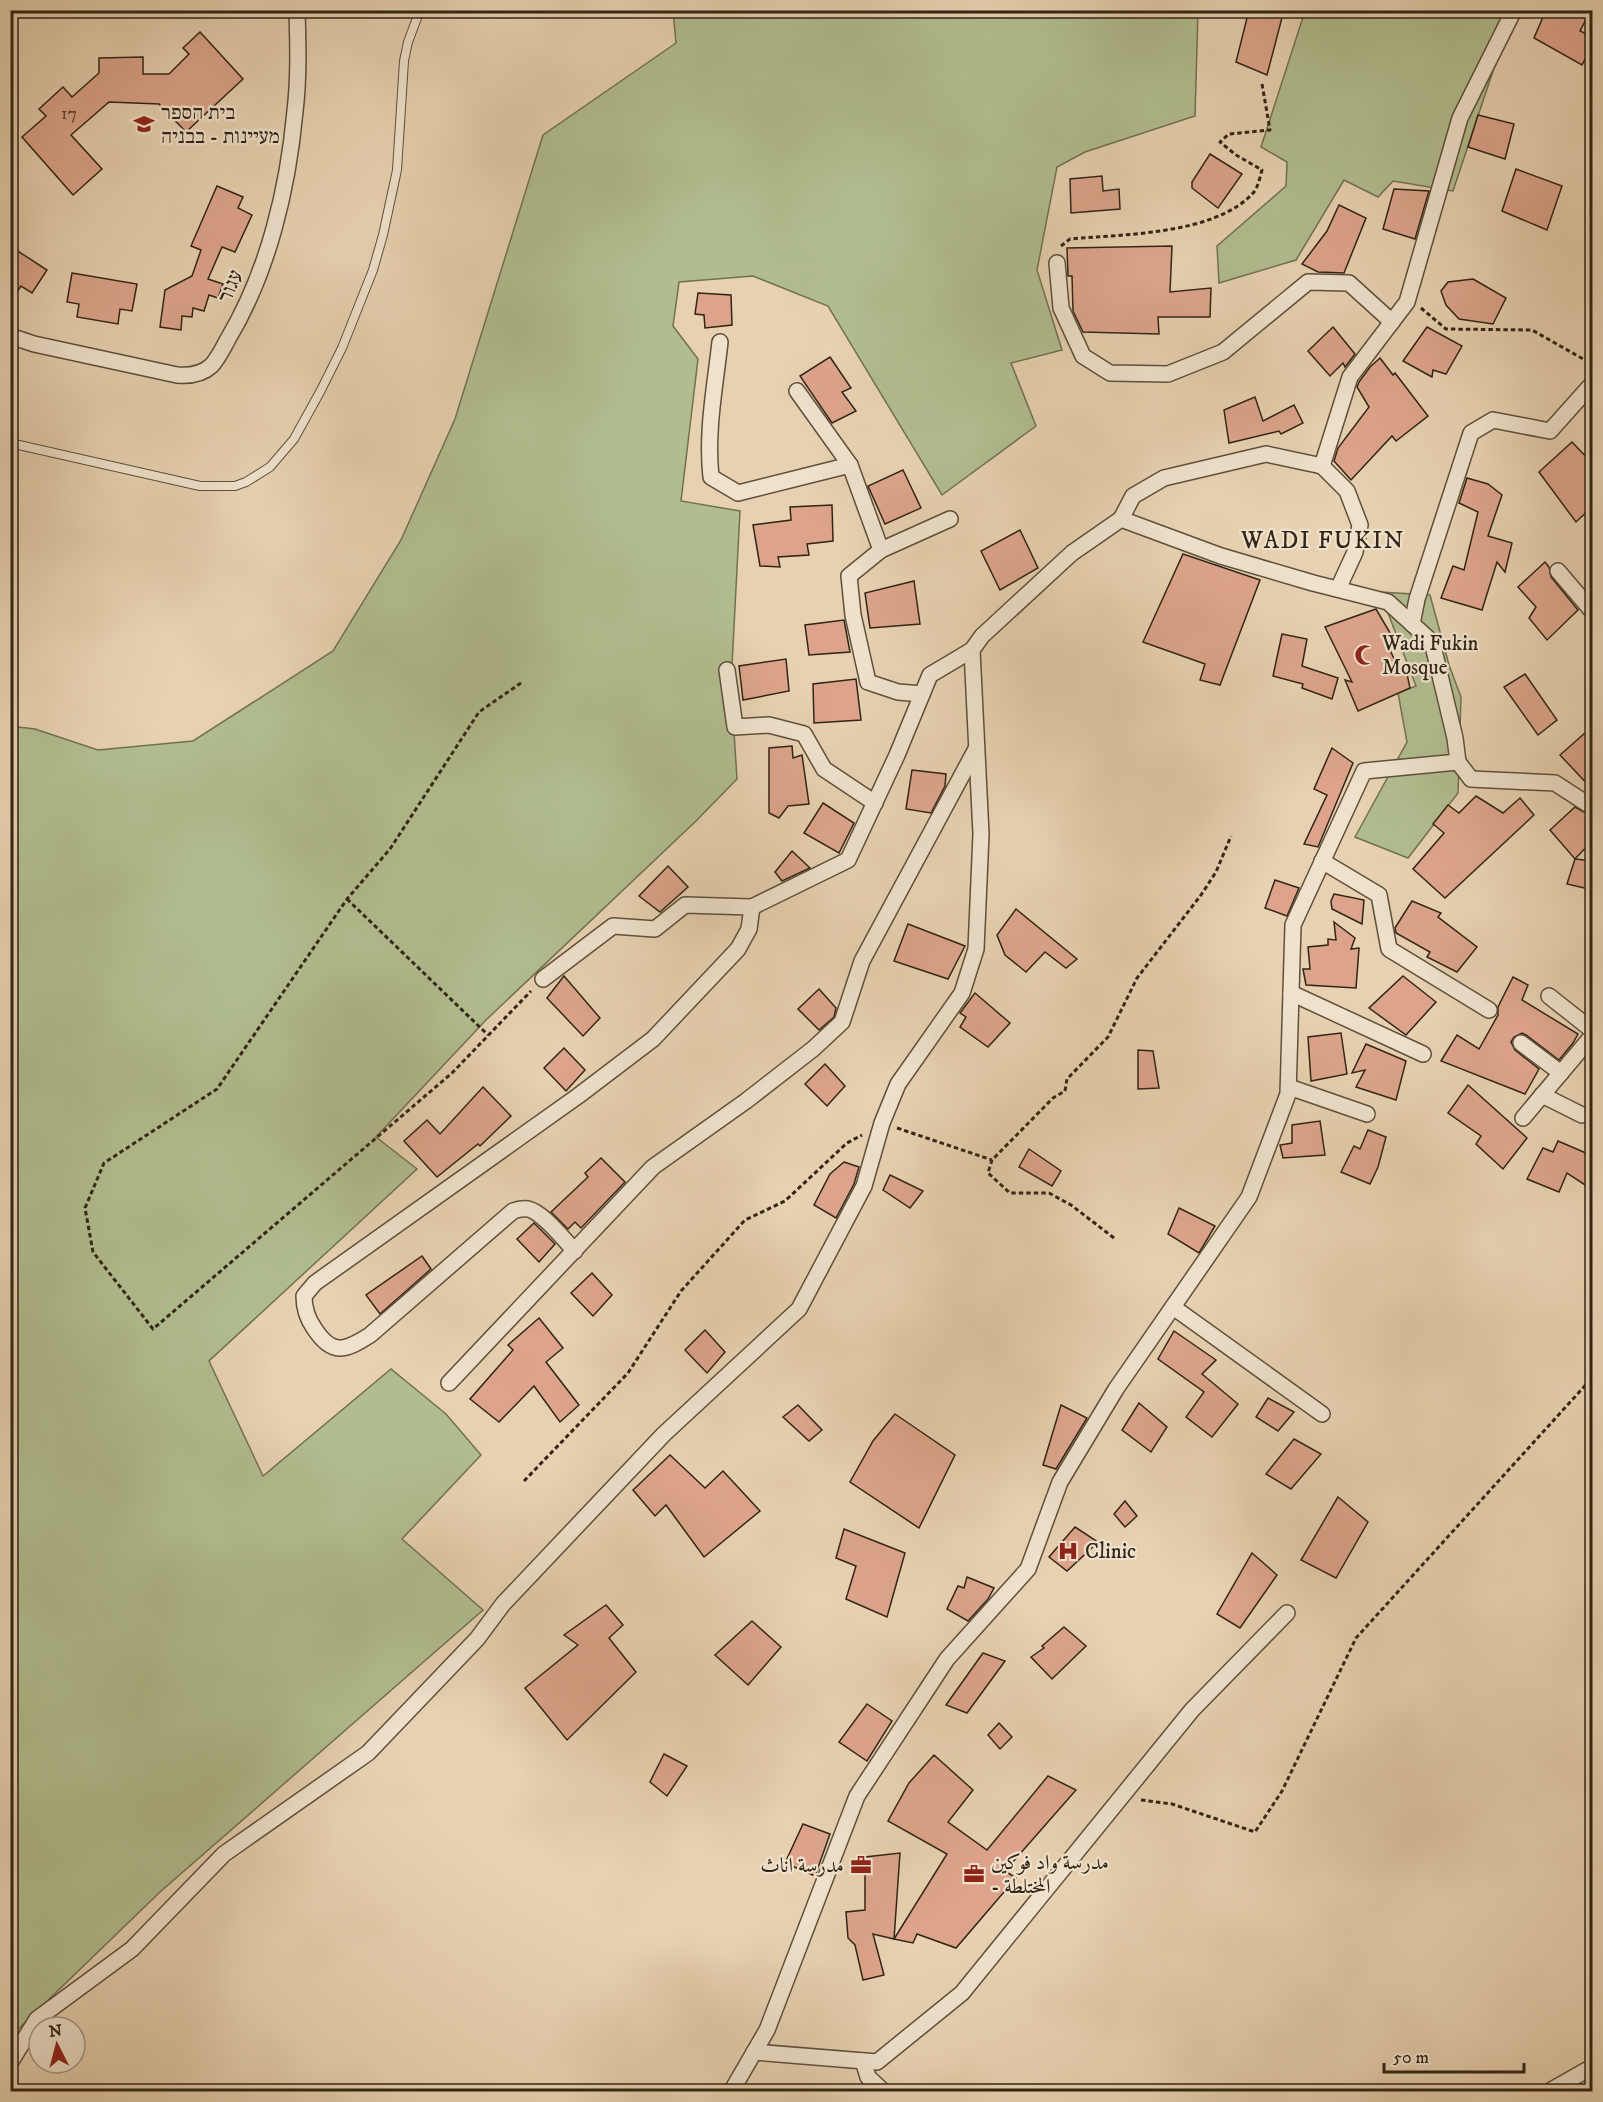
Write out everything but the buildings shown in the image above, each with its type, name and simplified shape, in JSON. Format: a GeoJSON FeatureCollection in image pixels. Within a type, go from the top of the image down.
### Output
{"type":"FeatureCollection","features":[{"type":"Feature","properties":{"kind":"street","name":"עגור"},"geometry":{"type":"LineString","coordinates":[[10,336],[34,344],[181,375],[197,374],[214,362],[251,294],[280,201],[295,113],[298,56],[297,10]]}},
{"type":"Feature","properties":{"kind":"street"},"geometry":{"type":"LineString","coordinates":[[1322,466],[1350,377],[1407,302],[1460,118],[1514,10]]}},
{"type":"Feature","properties":{"kind":"street"},"geometry":{"type":"LineString","coordinates":[[1057,263],[1061,308],[1083,356],[1110,373],[1168,374],[1223,352],[1308,282],[1349,283],[1392,322]]}},
{"type":"Feature","properties":{"kind":"street"},"geometry":{"type":"LineString","coordinates":[[720,342],[709,431],[708,454],[711,477],[738,493],[850,465]]}},
{"type":"Feature","properties":{"kind":"street"},"geometry":{"type":"LineString","coordinates":[[1412,624],[1417,599],[1471,433],[1493,420],[1550,431],[1593,384]]}},
{"type":"Feature","properties":{"kind":"street"},"geometry":{"type":"LineString","coordinates":[[797,391],[850,465],[881,550]]}},
{"type":"Feature","properties":{"kind":"street"},"geometry":{"type":"LineString","coordinates":[[543,979],[613,926],[655,929],[685,905],[752,907],[848,860],[930,675],[972,650],[982,636],[1072,554],[1121,519],[1133,496],[1164,478],[1266,454],[1322,466],[1347,491],[1360,525],[1355,552],[1338,589]]}},
{"type":"Feature","properties":{"kind":"street"},"geometry":{"type":"LineString","coordinates":[[922,694],[898,692],[868,682],[853,615],[849,576],[881,550],[950,519]]}},
{"type":"Feature","properties":{"kind":"street"},"geometry":{"type":"LineString","coordinates":[[1121,519],[1221,556],[1388,602],[1432,642],[1455,738],[1458,762],[1471,779],[1555,783],[1593,807]]}},
{"type":"Feature","properties":{"kind":"street"},"geometry":{"type":"LineString","coordinates":[[1558,571],[1593,611]]}},
{"type":"Feature","properties":{"kind":"street"},"geometry":{"type":"LineString","coordinates":[[10,2063],[37,2019],[132,1949],[224,1854],[368,1753],[477,1639],[503,1604],[664,1434],[799,1309],[864,1186],[882,1123],[898,1084],[962,993],[976,949],[981,834],[972,650]]}},
{"type":"Feature","properties":{"kind":"street"},"geometry":{"type":"LineString","coordinates":[[727,670],[735,727],[769,725],[804,734],[824,770],[874,803]]}},
{"type":"Feature","properties":{"kind":"street"},"geometry":{"type":"LineString","coordinates":[[449,1383],[653,1167],[805,1055],[842,1022],[862,961],[976,749]]}},
{"type":"Feature","properties":{"kind":"street"},"geometry":{"type":"LineString","coordinates":[[731,2091],[767,2030],[856,1796],[947,1659],[1028,1569],[1059,1482],[1116,1389],[1249,1197],[1288,1094],[1293,925],[1364,771],[1458,762]]}},
{"type":"Feature","properties":{"kind":"street"},"geometry":{"type":"LineString","coordinates":[[1322,861],[1379,895],[1389,949],[1489,1010]]}},
{"type":"Feature","properties":{"kind":"street"},"geometry":{"type":"LineString","coordinates":[[576,1251],[541,1216],[531,1209],[523,1208],[513,1211],[370,1335],[353,1346],[330,1347],[323,1342],[308,1319],[304,1305],[304,1296],[315,1283],[578,1096],[653,1039],[738,949],[749,929],[752,907]]}},
{"type":"Feature","properties":{"kind":"street"},"geometry":{"type":"LineString","coordinates":[[1291,993],[1423,1054]]}},
{"type":"Feature","properties":{"kind":"street"},"geometry":{"type":"LineString","coordinates":[[1550,996],[1593,1030]]}},
{"type":"Feature","properties":{"kind":"street"},"geometry":{"type":"LineString","coordinates":[[1523,1118],[1593,1036]]}},
{"type":"Feature","properties":{"kind":"street"},"geometry":{"type":"LineString","coordinates":[[1521,1043],[1561,1073]]}},
{"type":"Feature","properties":{"kind":"street"},"geometry":{"type":"LineString","coordinates":[[1289,1087],[1367,1114]]}},
{"type":"Feature","properties":{"kind":"street"},"geometry":{"type":"LineString","coordinates":[[1542,1095],[1582,1115]]}},
{"type":"Feature","properties":{"kind":"street"},"geometry":{"type":"LineString","coordinates":[[1173,1307],[1322,1414]]}},
{"type":"Feature","properties":{"kind":"street"},"geometry":{"type":"LineString","coordinates":[[754,2052],[877,2062],[962,1993],[1192,1710],[1287,1613]]}},
{"type":"Feature","properties":{"kind":"street"},"geometry":{"type":"LineString","coordinates":[[863,2061],[867,2077],[884,2091]]}},
{"type":"Feature","properties":{"kind":"street"},"geometry":{"type":"LineString","coordinates":[[1548,2091],[1593,2067]]}},
{"type":"Feature","properties":{"kind":"lane"},"geometry":{"type":"LineString","coordinates":[[10,443],[177,482],[211,487],[235,486],[246,482],[258,476],[276,461],[294,439],[320,392],[346,338],[373,270],[384,235],[397,170],[404,61],[408,42],[420,10]]}},
{"type":"Feature","properties":{"kind":"path"},"geometry":{"type":"LineString","coordinates":[[1057,263],[1055,250],[1070,239],[1173,230],[1226,214],[1255,191],[1262,171],[1220,142],[1229,134],[1270,130],[1262,84]]}},
{"type":"Feature","properties":{"kind":"path"},"geometry":{"type":"LineString","coordinates":[[1408,297],[1446,329],[1532,330],[1593,364]]}},
{"type":"Feature","properties":{"kind":"path"},"geometry":{"type":"LineString","coordinates":[[521,683],[479,712],[390,849],[347,899],[217,1089],[104,1163],[85,1208],[93,1252],[153,1329],[452,1073],[543,979]]}},
{"type":"Feature","properties":{"kind":"path"},"geometry":{"type":"LineString","coordinates":[[1114,1238],[1071,1205],[1049,1193],[1010,1193],[988,1173],[992,1160],[1053,1098],[1065,1091],[1067,1079],[1108,1037],[1137,978],[1202,895],[1216,872],[1231,836]]}},
{"type":"Feature","properties":{"kind":"path"},"geometry":{"type":"LineString","coordinates":[[347,899],[488,1035]]}},
{"type":"Feature","properties":{"kind":"path"},"geometry":{"type":"LineString","coordinates":[[524,1481],[628,1373],[681,1291],[745,1220],[785,1201],[847,1143],[882,1123],[992,1160]]}},
{"type":"Feature","properties":{"kind":"path"},"geometry":{"type":"LineString","coordinates":[[1122,1797],[1172,1804],[1254,1832],[1282,1791],[1356,1638],[1593,1378]]}},
{"type":"Feature","properties":{"kind":"green space"},"geometry":{"type":"Polygon","coordinates":[[[673,11],[1198,11],[1195,116],[1085,152],[1057,167],[1037,270],[1062,350],[1011,363],[1036,426],[942,495],[828,306],[753,276],[679,282],[673,326],[698,359],[681,501],[740,511],[731,685],[737,779],[696,821],[486,1020],[376,1137],[417,1169],[209,1361],[263,1476],[391,1369],[446,1414],[481,1455],[402,1539],[483,1610],[160,1892],[33,2015],[27,2015],[27,2020],[14,2033],[10,2031],[10,726],[35,729],[98,750],[193,741],[333,651],[401,540],[455,419],[543,135],[676,43],[673,11]]]}},
{"type":"Feature","properties":{"kind":"green space"},"geometry":{"type":"Polygon","coordinates":[[[1305,11],[1513,11],[1453,191],[1393,181],[1378,197],[1344,180],[1296,260],[1219,283],[1217,246],[1286,186],[1287,162],[1261,147],[1305,11]]]}},
{"type":"Feature","properties":{"kind":"green space"},"geometry":{"type":"Polygon","coordinates":[[[1380,592],[1430,595],[1449,665],[1461,697],[1458,793],[1408,858],[1355,837],[1407,742],[1398,693],[1416,686],[1380,592]]]}},
{"type":"Feature","properties":{"kind":"place","name":"בית הספר מעיינות - בבניה"},"geometry":{"type":"Point","coordinates":[144,124]}},
{"type":"Feature","properties":{"kind":"place","name":"Wadi Fukin Mosque"},"geometry":{"type":"Point","coordinates":[1365,655]}},
{"type":"Feature","properties":{"kind":"place","name":"Clinic"},"geometry":{"type":"Point","coordinates":[1068,1551]}},
{"type":"Feature","properties":{"kind":"place","name":"مدرسة اناث"},"geometry":{"type":"Point","coordinates":[861,1865]}},
{"type":"Feature","properties":{"kind":"place","name":"مدرسة واد فوكين - المختلطة"},"geometry":{"type":"Point","coordinates":[974,1874]}},
{"type":"Feature","properties":{"kind":"district","name":"WADI FUKIN"},"geometry":{"type":"Point","coordinates":[1323,540]}}]}
